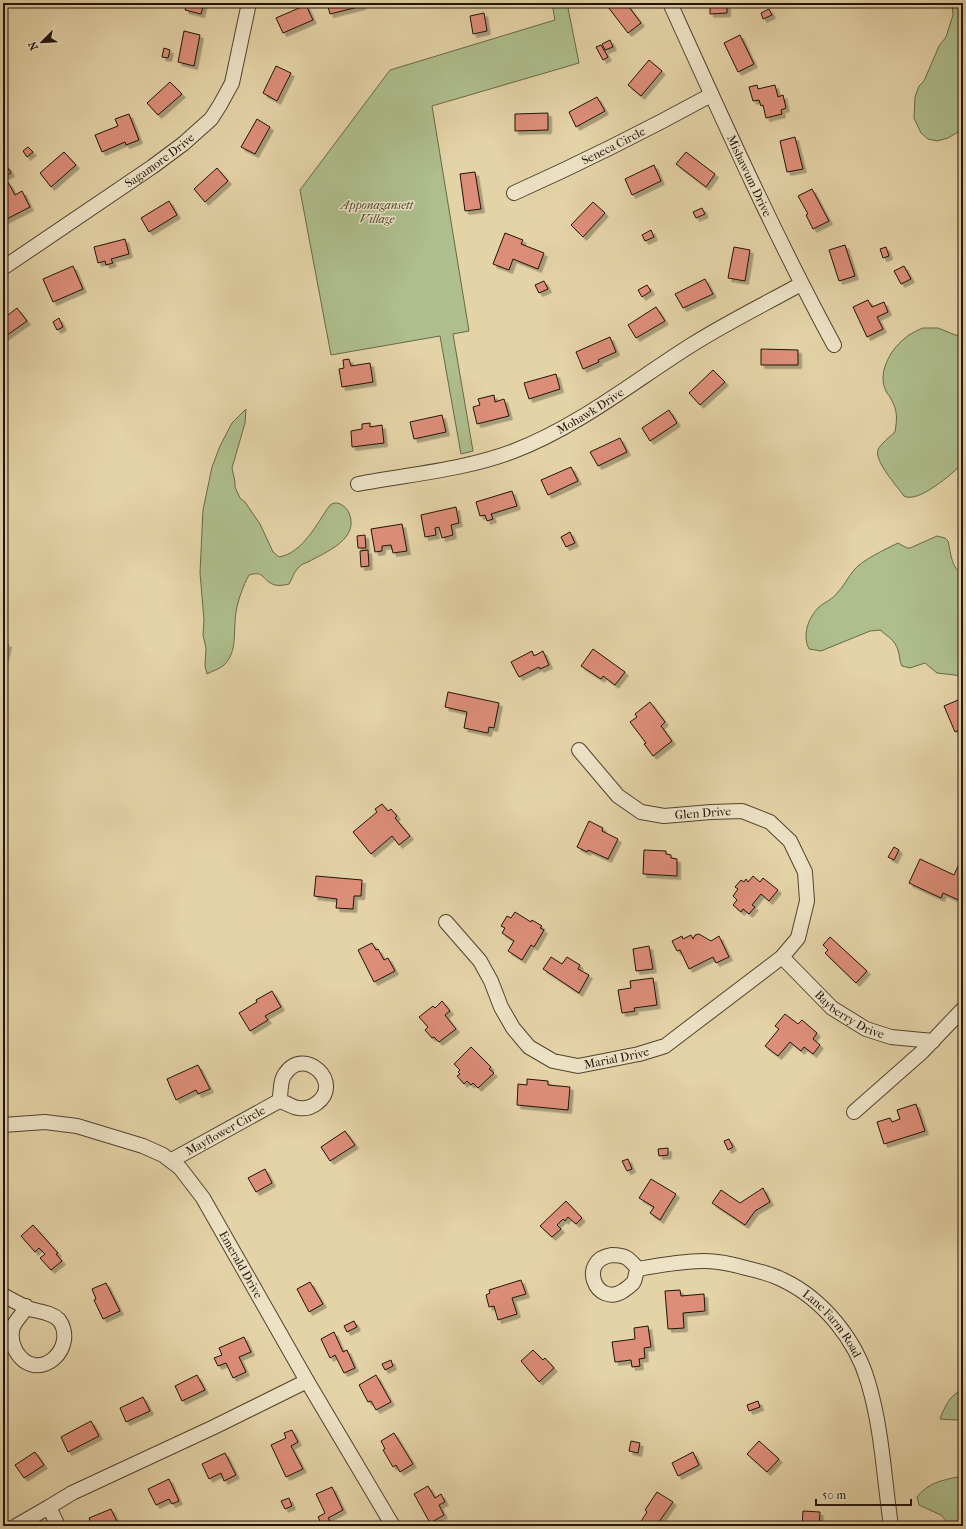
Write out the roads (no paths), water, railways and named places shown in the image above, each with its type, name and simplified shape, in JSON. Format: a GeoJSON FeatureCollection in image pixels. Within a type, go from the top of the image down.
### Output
{"type":"FeatureCollection","features":[{"type":"Feature","properties":{"kind":"street","name":"Sagamore Drive"},"geometry":{"type":"LineString","coordinates":[[3,268],[152,167],[187,141],[211,119],[232,83],[249,3]]}},
{"type":"Feature","properties":{"kind":"street","name":"Mishawum Drive"},"geometry":{"type":"LineString","coordinates":[[670,3],[711,95],[801,284],[834,345]]}},
{"type":"Feature","properties":{"kind":"street","name":"Seneca Circle"},"geometry":{"type":"LineString","coordinates":[[514,193],[651,128],[711,95]]}},
{"type":"Feature","properties":{"kind":"street","name":"Mohawk Drive"},"geometry":{"type":"LineString","coordinates":[[358,484],[460,468],[514,451],[555,434],[581,419],[699,340],[801,284]]}},
{"type":"Feature","properties":{"kind":"street","name":"Glen Drive"},"geometry":{"type":"LineString","coordinates":[[579,750],[618,796],[641,812],[664,816],[742,811],[770,822],[790,841],[805,872],[807,901],[798,938],[782,957]]}},
{"type":"Feature","properties":{"kind":"street","name":"Marial Drive"},"geometry":{"type":"LineString","coordinates":[[446,922],[480,961],[491,981],[500,1007],[513,1028],[529,1047],[554,1061],[578,1066],[639,1054],[665,1046],[782,957]]}},
{"type":"Feature","properties":{"kind":"street","name":"Bayberry Drive"},"geometry":{"type":"LineString","coordinates":[[782,957],[832,1008],[866,1029],[891,1037],[933,1041]]}},
{"type":"Feature","properties":{"kind":"street"},"geometry":{"type":"LineString","coordinates":[[854,1112],[933,1041],[963,1009]]}},
{"type":"Feature","properties":{"kind":"street","name":"Mayflower Circle"},"geometry":{"type":"LineString","coordinates":[[172,1160],[279,1101]]}},
{"type":"Feature","properties":{"kind":"street","name":"Emerald Drive"},"geometry":{"type":"LineString","coordinates":[[3,1125],[45,1122],[77,1126],[133,1142],[172,1160],[184,1172],[202,1198],[307,1381],[393,1526]]}},
{"type":"Feature","properties":{"kind":"street","name":"Lane Farm Road"},"geometry":{"type":"LineString","coordinates":[[638,1269],[694,1261],[716,1262],[738,1266],[773,1276],[784,1280],[806,1295],[843,1329],[853,1345],[868,1381],[876,1413],[891,1526]]}},
{"type":"Feature","properties":{"kind":"street"},"geometry":{"type":"LineString","coordinates":[[3,1296],[26,1306]]}},
{"type":"Feature","properties":{"kind":"street"},"geometry":{"type":"LineString","coordinates":[[16,1526],[72,1492],[214,1427],[307,1381]]}},
{"type":"Feature","properties":{"kind":"street"},"geometry":{"type":"LineString","coordinates":[[49,1507],[58,1526]]}},
{"type":"Feature","properties":{"kind":"park label","name":"Apponagansett Village"},"geometry":{"type":"Point","coordinates":[377,212]}}]}
